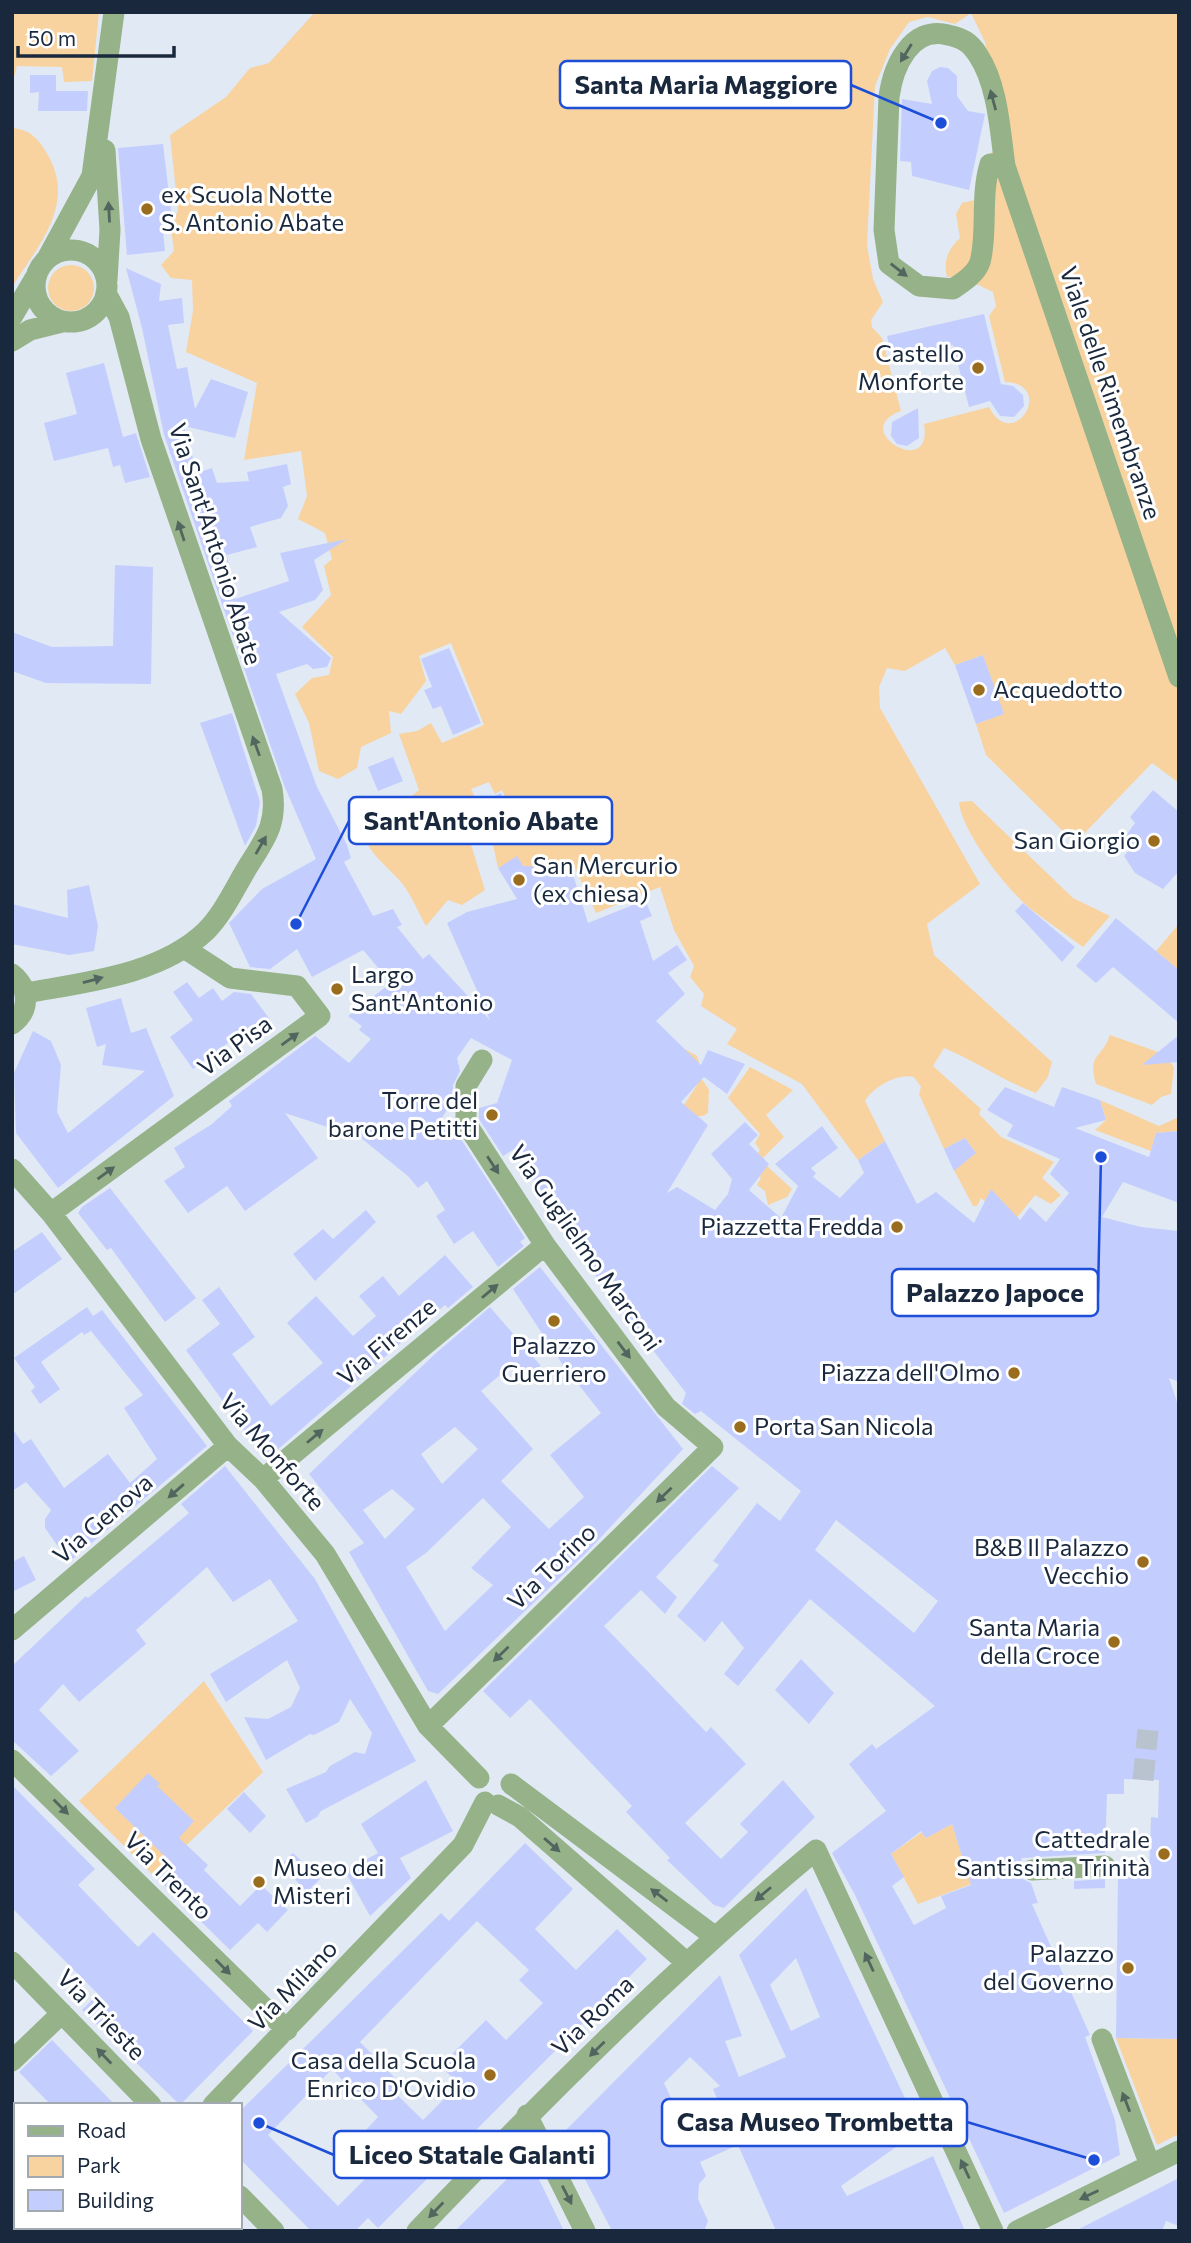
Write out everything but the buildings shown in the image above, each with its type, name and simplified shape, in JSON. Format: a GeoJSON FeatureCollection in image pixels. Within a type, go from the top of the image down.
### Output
{"type":"FeatureCollection","features":[{"type":"Feature","properties":{"kind":"street"},"geometry":{"type":"LineString","coordinates":[[12,317],[92,176],[114,12]]}},
{"type":"Feature","properties":{"kind":"street","name":"Viale delle Rimembranze"},"geometry":{"type":"LineString","coordinates":[[1005,166],[990,164],[985,180],[980,263],[971,275],[953,289],[919,286],[889,264],[884,230],[888,97],[891,80],[908,46],[919,36],[939,33],[965,39],[979,56],[995,102],[1005,166],[1179,677]]}},
{"type":"Feature","properties":{"kind":"street"},"geometry":{"type":"LineString","coordinates":[[12,341],[30,330],[62,322],[85,320],[103,304],[110,230],[102,99]]}},
{"type":"Feature","properties":{"kind":"street"},"geometry":{"type":"LineString","coordinates":[[48,257],[62,251],[77,250],[91,256],[102,267],[106,287]]}},
{"type":"Feature","properties":{"kind":"street"},"geometry":{"type":"LineString","coordinates":[[35,278],[34,292],[39,306],[49,316],[62,322]]}},
{"type":"Feature","properties":{"kind":"street","name":"Via Sant'Antonio Abate"},"geometry":{"type":"LineString","coordinates":[[106,287],[120,317],[151,439],[272,789],[276,811],[270,830],[225,904],[207,930],[184,948]]}},
{"type":"Feature","properties":{"kind":"street"},"geometry":{"type":"LineString","coordinates":[[26,993],[79,984],[155,964],[184,948]]}},
{"type":"Feature","properties":{"kind":"street","name":"Via Pisa"},"geometry":{"type":"LineString","coordinates":[[51,1213],[320,1016],[296,986],[230,978],[184,948]]}},
{"type":"Feature","properties":{"kind":"street"},"geometry":{"type":"LineString","coordinates":[[12,974],[20,981],[26,993],[22,1014],[12,1024]]}},
{"type":"Feature","properties":{"kind":"street","name":"Via Guglielmo Marconi"},"geometry":{"type":"LineString","coordinates":[[482,1060],[466,1086],[466,1123],[545,1245],[666,1407],[713,1447]]}},
{"type":"Feature","properties":{"kind":"street","name":"Via Monforte"},"geometry":{"type":"LineString","coordinates":[[12,1168],[51,1213],[228,1446],[263,1479],[325,1554],[428,1726],[479,1779]]}},
{"type":"Feature","properties":{"kind":"street","name":"Via Firenze"},"geometry":{"type":"LineString","coordinates":[[263,1479],[545,1245]]}},
{"type":"Feature","properties":{"kind":"street","name":"Via Genova"},"geometry":{"type":"LineString","coordinates":[[12,1630],[228,1446]]}},
{"type":"Feature","properties":{"kind":"street","name":"Via Torino"},"geometry":{"type":"LineString","coordinates":[[428,1726],[713,1447]]}},
{"type":"Feature","properties":{"kind":"street","name":"Via Trento"},"geometry":{"type":"LineString","coordinates":[[12,1759],[288,2030]]}},
{"type":"Feature","properties":{"kind":"street"},"geometry":{"type":"LineString","coordinates":[[687,1963],[520,1817],[491,1804],[477,1792],[479,1779],[484,1773],[497,1770],[508,1777],[511,1784],[714,1936]]}},
{"type":"Feature","properties":{"kind":"street"},"geometry":{"type":"LineString","coordinates":[[491,1804],[509,1797],[511,1784]]}},
{"type":"Feature","properties":{"kind":"street","name":"Via Milano"},"geometry":{"type":"LineString","coordinates":[[215,2103],[463,1845],[491,1804]]}},
{"type":"Feature","properties":{"kind":"street","name":"Via Roma"},"geometry":{"type":"LineString","coordinates":[[417,2231],[527,2115],[714,1936],[816,1850],[993,2231]]}},
{"type":"Feature","properties":{"kind":"street"},"geometry":{"type":"LineString","coordinates":[[1032,1870],[1105,1866]]}},
{"type":"Feature","properties":{"kind":"street","name":"Via Trieste"},"geometry":{"type":"LineString","coordinates":[[12,1962],[149,2103]]}},
{"type":"Feature","properties":{"kind":"street"},"geometry":{"type":"LineString","coordinates":[[12,2061],[62,2012]]}},
{"type":"Feature","properties":{"kind":"street"},"geometry":{"type":"LineString","coordinates":[[1102,2039],[1150,2165]]}},
{"type":"Feature","properties":{"kind":"street"},"geometry":{"type":"LineString","coordinates":[[527,2115],[585,2231]]}},
{"type":"Feature","properties":{"kind":"street"},"geometry":{"type":"LineString","coordinates":[[1017,2231],[1179,2151]]}},
{"type":"Feature","properties":{"kind":"street"},"geometry":{"type":"LineString","coordinates":[[242,2198],[274,2231]]}},
{"type":"Feature","properties":{"kind":"green space"},"geometry":{"type":"Polygon","coordinates":[[[12,12],[99,12],[92,81],[64,82],[62,67],[17,66],[12,84],[12,12]]]}},
{"type":"Feature","properties":{"kind":"green space"},"geometry":{"type":"Polygon","coordinates":[[[315,12],[1179,12],[1179,783],[1152,763],[1075,843],[986,755],[976,724],[1003,714],[983,655],[955,665],[945,648],[905,671],[887,668],[879,687],[880,708],[980,884],[927,924],[934,955],[1052,1062],[1048,1077],[1036,1093],[944,1048],[933,1066],[981,1109],[979,1114],[1001,1137],[1054,1162],[1042,1178],[1061,1195],[1051,1204],[1035,1195],[1012,1224],[981,1198],[977,1206],[973,1206],[954,1170],[975,1153],[965,1138],[944,1149],[919,1094],[921,1087],[914,1077],[901,1077],[886,1082],[865,1101],[885,1141],[858,1160],[802,1084],[727,1044],[737,1029],[701,1006],[704,994],[690,977],[694,966],[674,930],[660,887],[596,913],[574,865],[550,864],[555,884],[540,892],[517,857],[498,868],[492,840],[519,828],[502,790],[495,794],[489,782],[471,789],[479,806],[460,809],[485,890],[462,905],[448,900],[426,926],[405,887],[375,856],[362,829],[362,802],[398,807],[419,790],[399,734],[417,731],[431,723],[442,743],[484,725],[451,643],[419,656],[426,681],[401,714],[389,711],[391,733],[361,747],[357,768],[338,779],[319,771],[309,723],[295,694],[312,678],[329,675],[333,657],[302,627],[331,595],[324,566],[332,559],[325,533],[298,519],[307,496],[301,451],[244,460],[257,383],[186,352],[193,311],[192,280],[171,278],[161,265],[174,251],[171,229],[178,210],[170,135],[226,97],[250,68],[269,63],[315,12]],[[971,13],[955,24],[928,17],[909,22],[890,49],[875,86],[867,245],[873,279],[883,302],[871,320],[872,327],[882,338],[901,411],[887,419],[883,429],[887,438],[896,446],[907,450],[917,449],[924,441],[924,424],[989,407],[999,420],[1009,423],[1026,413],[1029,403],[1028,393],[1020,386],[1005,382],[989,316],[996,306],[993,292],[962,277],[947,277],[946,271],[947,256],[960,238],[956,214],[962,203],[975,200],[984,158],[992,152],[1008,154],[985,42],[971,13]]]}},
{"type":"Feature","properties":{"kind":"green space"},"geometry":{"type":"Polygon","coordinates":[[[12,128],[28,132],[40,142],[55,171],[58,189],[51,222],[12,287],[12,128]]]}},
{"type":"Feature","properties":{"kind":"green space"},"geometry":{"type":"Polygon","coordinates":[[[71,265],[87,272],[94,288],[87,304],[71,311],[55,304],[48,288],[55,272],[71,265]]]}},
{"type":"Feature","properties":{"kind":"green space"},"geometry":{"type":"Polygon","coordinates":[[[972,801],[1073,898],[1110,916],[1083,947],[1031,909],[998,874],[976,844],[962,814],[959,802],[972,801]]]}},
{"type":"Feature","properties":{"kind":"green space"},"geometry":{"type":"Polygon","coordinates":[[[1179,924],[1179,970],[1156,951],[1179,924]]]}},
{"type":"Feature","properties":{"kind":"green space"},"geometry":{"type":"Polygon","coordinates":[[[1110,1035],[1158,1052],[1159,1063],[1170,1062],[1174,1067],[1171,1094],[1161,1097],[1152,1105],[1096,1084],[1094,1061],[1110,1035]]]}},
{"type":"Feature","properties":{"kind":"green space"},"geometry":{"type":"Polygon","coordinates":[[[685,1049],[697,1056],[699,1062],[694,1067],[709,1090],[708,1113],[701,1116],[695,1115],[684,1105],[697,1085],[678,1072],[685,1049]]]}},
{"type":"Feature","properties":{"kind":"green space"},"geometry":{"type":"Polygon","coordinates":[[[750,1067],[793,1090],[766,1115],[784,1137],[763,1158],[769,1168],[792,1189],[787,1197],[768,1205],[765,1191],[757,1185],[761,1178],[748,1166],[760,1150],[755,1143],[760,1134],[728,1098],[750,1067]]]}},
{"type":"Feature","properties":{"kind":"green space"},"geometry":{"type":"Polygon","coordinates":[[[1100,1100],[1159,1126],[1177,1118],[1177,1131],[1156,1133],[1151,1151],[1095,1130],[1106,1120],[1100,1100]]]}},
{"type":"Feature","properties":{"kind":"green space"},"geometry":{"type":"Polygon","coordinates":[[[204,1681],[263,1772],[154,1876],[79,1801],[204,1681]]]}},
{"type":"Feature","properties":{"kind":"green space"},"geometry":{"type":"Polygon","coordinates":[[[952,1824],[969,1878],[974,1883],[918,1904],[891,1854],[922,1832],[926,1838],[952,1824]]]}},
{"type":"Feature","properties":{"kind":"green space"},"geometry":{"type":"Polygon","coordinates":[[[1116,2038],[1179,2039],[1179,2134],[1157,2145],[1116,2038]]]}},
{"type":"Feature","properties":{"kind":"tunnel"},"geometry":{"type":"LineString","coordinates":[[1143,1780],[1148,1730]]}},
{"type":"Feature","properties":{"kind":"place","name":"Santa Maria Maggiore"},"geometry":{"type":"Point","coordinates":[941,123]}},
{"type":"Feature","properties":{"kind":"place","name":"ex Scuola Notte S. Antonio Abate"},"geometry":{"type":"Point","coordinates":[147,209]}},
{"type":"Feature","properties":{"kind":"place","name":"Castello Monforte"},"geometry":{"type":"Point","coordinates":[978,368]}},
{"type":"Feature","properties":{"kind":"place","name":"Acquedotto"},"geometry":{"type":"Point","coordinates":[979,690]}},
{"type":"Feature","properties":{"kind":"place","name":"San Giorgio"},"geometry":{"type":"Point","coordinates":[1154,841]}},
{"type":"Feature","properties":{"kind":"place","name":"San Mercurio (ex chiesa)"},"geometry":{"type":"Point","coordinates":[519,880]}},
{"type":"Feature","properties":{"kind":"place","name":"Sant'Antonio Abate"},"geometry":{"type":"Point","coordinates":[296,924]}},
{"type":"Feature","properties":{"kind":"place","name":"Largo Sant'Antonio"},"geometry":{"type":"Point","coordinates":[337,989]}},
{"type":"Feature","properties":{"kind":"place","name":"Torre del barone Petitti"},"geometry":{"type":"Point","coordinates":[492,1115]}},
{"type":"Feature","properties":{"kind":"place","name":"Palazzo Japoce"},"geometry":{"type":"Point","coordinates":[1101,1157]}},
{"type":"Feature","properties":{"kind":"place","name":"Piazzetta Fredda"},"geometry":{"type":"Point","coordinates":[897,1227]}},
{"type":"Feature","properties":{"kind":"place","name":"Palazzo Guerriero"},"geometry":{"type":"Point","coordinates":[554,1321]}},
{"type":"Feature","properties":{"kind":"place","name":"Piazza dell'Olmo"},"geometry":{"type":"Point","coordinates":[1014,1373]}},
{"type":"Feature","properties":{"kind":"place","name":"Porta San Nicola"},"geometry":{"type":"Point","coordinates":[740,1427]}},
{"type":"Feature","properties":{"kind":"place","name":"B&B Il Palazzo Vecchio"},"geometry":{"type":"Point","coordinates":[1143,1562]}},
{"type":"Feature","properties":{"kind":"place","name":"Santa Maria della Croce"},"geometry":{"type":"Point","coordinates":[1114,1642]}},
{"type":"Feature","properties":{"kind":"place","name":"Cattedrale Santissima Trinità"},"geometry":{"type":"Point","coordinates":[1164,1854]}},
{"type":"Feature","properties":{"kind":"place","name":"Museo dei Misteri"},"geometry":{"type":"Point","coordinates":[259,1882]}},
{"type":"Feature","properties":{"kind":"place","name":"Palazzo del Governo"},"geometry":{"type":"Point","coordinates":[1128,1968]}},
{"type":"Feature","properties":{"kind":"place","name":"Casa della Scuola Enrico D'Ovidio"},"geometry":{"type":"Point","coordinates":[490,2075]}},
{"type":"Feature","properties":{"kind":"place","name":"Liceo Statale Galanti"},"geometry":{"type":"Point","coordinates":[259,2123]}},
{"type":"Feature","properties":{"kind":"place","name":"Casa Museo Trombetta"},"geometry":{"type":"Point","coordinates":[1094,2160]}}]}
